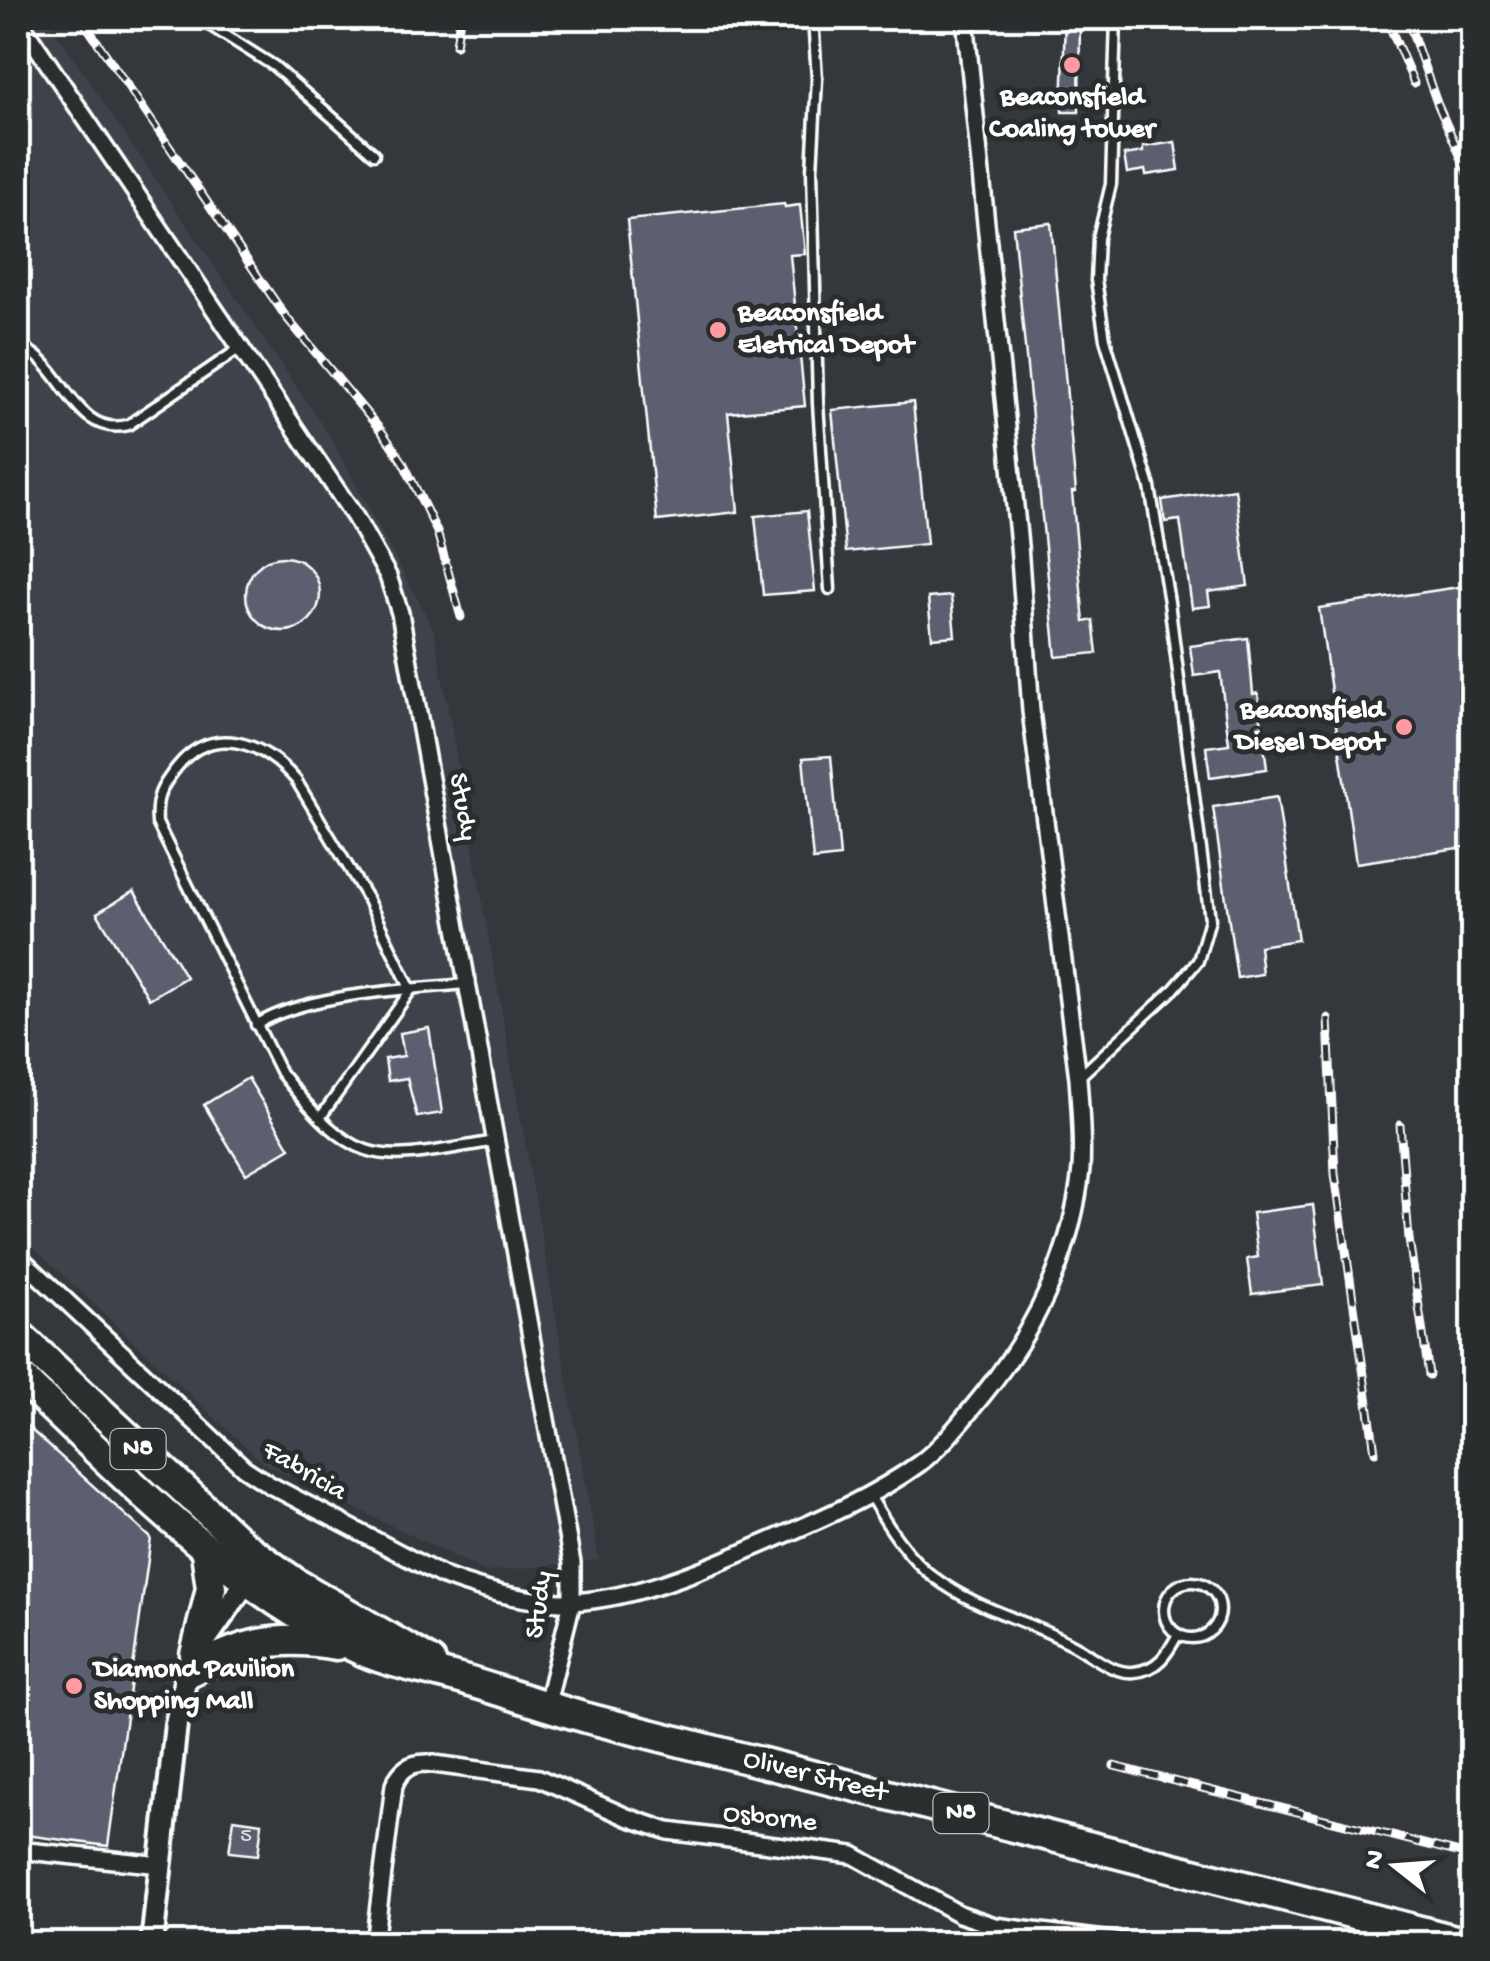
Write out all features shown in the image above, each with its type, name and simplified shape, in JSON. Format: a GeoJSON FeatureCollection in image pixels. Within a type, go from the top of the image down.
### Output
{"type":"FeatureCollection","features":[{"type":"Feature","properties":{"kind":"highway","name":"Oliver Street"},"geometry":{"type":"LineString","coordinates":[[18,1334],[223,1529],[254,1571],[297,1616],[357,1648],[405,1666],[546,1706],[1470,1944]]}},
{"type":"Feature","properties":{"kind":"highway","name":"Oliver Street"},"geometry":{"type":"LineString","coordinates":[[18,1375],[206,1552],[254,1571],[453,1677]]}},
{"type":"Feature","properties":{"kind":"highway"},"geometry":{"type":"LineString","coordinates":[[192,1664],[212,1588],[206,1552]]}},
{"type":"Feature","properties":{"kind":"highway"},"geometry":{"type":"LineString","coordinates":[[192,1664],[262,1641],[308,1640],[357,1648]]}},
{"type":"Feature","properties":{"kind":"street","name":"Study"},"geometry":{"type":"LineString","coordinates":[[18,18],[355,517],[388,576],[410,657],[572,1563],[572,1602],[546,1706]]}},
{"type":"Feature","properties":{"kind":"street","name":"Fabricia"},"geometry":{"type":"LineString","coordinates":[[18,1256],[257,1478],[443,1576],[510,1594],[572,1602],[637,1590],[703,1568],[815,1522],[869,1494],[922,1462],[955,1429],[1010,1361],[1036,1319],[1057,1269],[1080,1170],[1078,1078],[1031,711],[1017,526],[964,18]]}},
{"type":"Feature","properties":{"kind":"street"},"geometry":{"type":"LineString","coordinates":[[152,1944],[178,1709],[192,1664],[254,1571]]}},
{"type":"Feature","properties":{"kind":"street","name":"Osborne"},"geometry":{"type":"LineString","coordinates":[[374,1944],[392,1792],[397,1778],[410,1766],[427,1763],[528,1775],[668,1832],[853,1854],[959,1914],[995,1926],[1137,1944]]}},
{"type":"Feature","properties":{"kind":"street"},"geometry":{"type":"LineString","coordinates":[[18,1850],[161,1865]]}},
{"type":"Feature","properties":{"kind":"lane"},"geometry":{"type":"LineString","coordinates":[[198,18],[274,66],[374,154]]}},
{"type":"Feature","properties":{"kind":"lane"},"geometry":{"type":"LineString","coordinates":[[813,18],[817,79],[812,170],[818,403],[830,589]]}},
{"type":"Feature","properties":{"kind":"lane"},"geometry":{"type":"LineString","coordinates":[[1078,1078],[1174,989],[1198,961],[1210,919],[1170,602],[1150,487],[1104,338],[1096,280],[1098,238],[1112,184],[1116,18]]}},
{"type":"Feature","properties":{"kind":"lane"},"geometry":{"type":"LineString","coordinates":[[18,346],[32,351],[47,364],[82,413],[93,421],[118,428],[128,426],[240,348]]}},
{"type":"Feature","properties":{"kind":"lane"},"geometry":{"type":"LineString","coordinates":[[411,990],[368,898],[296,780],[282,764],[250,745],[208,743],[188,753],[161,786],[155,803],[156,823],[281,1073],[320,1118],[361,1151],[384,1156],[496,1141]]}},
{"type":"Feature","properties":{"kind":"lane"},"geometry":{"type":"LineString","coordinates":[[256,1025],[270,1016],[312,1004],[468,983]]}},
{"type":"Feature","properties":{"kind":"lane"},"geometry":{"type":"LineString","coordinates":[[320,1118],[411,990]]}},
{"type":"Feature","properties":{"kind":"lane"},"geometry":{"type":"LineString","coordinates":[[869,1494],[890,1528],[934,1578],[1070,1643],[1113,1668],[1128,1672],[1152,1668],[1166,1657],[1178,1634]]}},
{"type":"Feature","properties":{"kind":"lane"},"geometry":{"type":"LineString","coordinates":[[1184,1583],[1202,1583],[1220,1604],[1220,1613],[1212,1630],[1196,1638],[1178,1634],[1170,1628],[1164,1612],[1169,1594],[1184,1583]]}},
{"type":"Feature","properties":{"kind":"shaded area"},"geometry":{"type":"Polygon","coordinates":[[[18,18],[46,18],[331,438],[434,630],[599,1560],[487,1572],[263,1463],[18,1233],[18,18]]]}},
{"type":"Feature","properties":{"kind":"building","name":"Beaconsfield Coaling tower"},"geometry":{"type":"Polygon","coordinates":[[[1065,18],[1080,18],[1079,112],[1062,112],[1065,18]]]}},
{"type":"Feature","properties":{"kind":"building"},"geometry":{"type":"Polygon","coordinates":[[[1175,142],[1179,170],[1146,175],[1145,170],[1127,173],[1124,155],[1143,152],[1143,147],[1175,142]]]}},
{"type":"Feature","properties":{"kind":"building","name":"Beaconsfield Eletrical Depot"},"geometry":{"type":"Polygon","coordinates":[[[800,205],[805,254],[790,255],[805,406],[728,413],[738,512],[657,521],[627,220],[800,205]]]}},
{"type":"Feature","properties":{"kind":"building"},"geometry":{"type":"Polygon","coordinates":[[[1051,223],[1084,622],[1093,620],[1097,653],[1056,657],[1013,227],[1051,223]]]}},
{"type":"Feature","properties":{"kind":"building"},"geometry":{"type":"Polygon","coordinates":[[[913,402],[927,544],[846,552],[832,410],[913,402]]]}},
{"type":"Feature","properties":{"kind":"building"},"geometry":{"type":"Polygon","coordinates":[[[1235,489],[1248,586],[1208,592],[1210,606],[1192,608],[1180,520],[1165,522],[1162,500],[1235,489]]]}},
{"type":"Feature","properties":{"kind":"building"},"geometry":{"type":"Polygon","coordinates":[[[807,511],[815,591],[763,595],[755,516],[807,511]]]}},
{"type":"Feature","properties":{"kind":"building"},"geometry":{"type":"Polygon","coordinates":[[[283,557],[309,568],[320,594],[309,620],[283,631],[257,620],[246,594],[257,568],[283,557]]]}},
{"type":"Feature","properties":{"kind":"building","name":"Beaconsfield Diesel Depot"},"geometry":{"type":"Polygon","coordinates":[[[1472,585],[1472,846],[1356,863],[1319,608],[1472,585]]]}},
{"type":"Feature","properties":{"kind":"building"},"geometry":{"type":"Polygon","coordinates":[[[951,596],[955,636],[932,638],[928,598],[951,596]]]}},
{"type":"Feature","properties":{"kind":"building"},"geometry":{"type":"Polygon","coordinates":[[[1248,638],[1253,694],[1258,693],[1267,769],[1210,777],[1206,747],[1229,744],[1220,672],[1194,676],[1190,646],[1248,638]]]}},
{"type":"Feature","properties":{"kind":"building"},"geometry":{"type":"Polygon","coordinates":[[[831,756],[840,857],[813,860],[803,758],[831,756]]]}},
{"type":"Feature","properties":{"kind":"building"},"geometry":{"type":"Polygon","coordinates":[[[1277,797],[1298,940],[1259,946],[1262,974],[1237,978],[1213,807],[1277,797]]]}},
{"type":"Feature","properties":{"kind":"building"},"geometry":{"type":"Polygon","coordinates":[[[134,891],[186,977],[149,999],[97,913],[134,891]]]}},
{"type":"Feature","properties":{"kind":"building"},"geometry":{"type":"Polygon","coordinates":[[[429,1028],[442,1113],[417,1117],[407,1078],[388,1081],[385,1059],[404,1056],[400,1033],[429,1028]]]}},
{"type":"Feature","properties":{"kind":"building"},"geometry":{"type":"Polygon","coordinates":[[[248,1078],[290,1148],[246,1174],[204,1105],[248,1078]]]}},
{"type":"Feature","properties":{"kind":"building"},"geometry":{"type":"Polygon","coordinates":[[[1313,1205],[1323,1285],[1252,1294],[1247,1259],[1258,1257],[1252,1213],[1313,1205]]]}},
{"type":"Feature","properties":{"kind":"building","name":"Diamond Pavilion Shopping Mall"},"geometry":{"type":"Polygon","coordinates":[[[18,1418],[151,1538],[108,1846],[18,1834],[18,1418]]]}},
{"type":"Feature","properties":{"kind":"building"},"geometry":{"type":"Polygon","coordinates":[[[234,1819],[262,1823],[258,1855],[229,1852],[234,1819]]]}},
{"type":"Feature","properties":{"kind":"railway"},"geometry":{"type":"LineString","coordinates":[[81,18],[286,317],[403,462],[437,532],[461,617]]}},
{"type":"Feature","properties":{"kind":"railway"},"geometry":{"type":"LineString","coordinates":[[456,45],[460,18]]}},
{"type":"Feature","properties":{"kind":"railway"},"geometry":{"type":"LineString","coordinates":[[1386,18],[1414,83]]}},
{"type":"Feature","properties":{"kind":"railway"},"geometry":{"type":"LineString","coordinates":[[1407,18],[1437,103],[1472,182]]}},
{"type":"Feature","properties":{"kind":"railway"},"geometry":{"type":"LineString","coordinates":[[1328,1018],[1335,1174],[1375,1452]]}},
{"type":"Feature","properties":{"kind":"railway"},"geometry":{"type":"LineString","coordinates":[[1400,1125],[1409,1239],[1429,1375]]}},
{"type":"Feature","properties":{"kind":"railway"},"geometry":{"type":"LineString","coordinates":[[1114,1766],[1472,1856]]}},
{"type":"Feature","properties":{"kind":"place","name":"Beaconsfield Coaling tower"},"geometry":{"type":"Point","coordinates":[1072,65]}},
{"type":"Feature","properties":{"kind":"place","name":"Beaconsfield Eletrical Depot"},"geometry":{"type":"Point","coordinates":[718,330]}},
{"type":"Feature","properties":{"kind":"place","name":"Beaconsfield Diesel Depot"},"geometry":{"type":"Point","coordinates":[1404,727]}},
{"type":"Feature","properties":{"kind":"place","name":"Diamond Pavilion Shopping Mall"},"geometry":{"type":"Point","coordinates":[74,1686]}}]}
